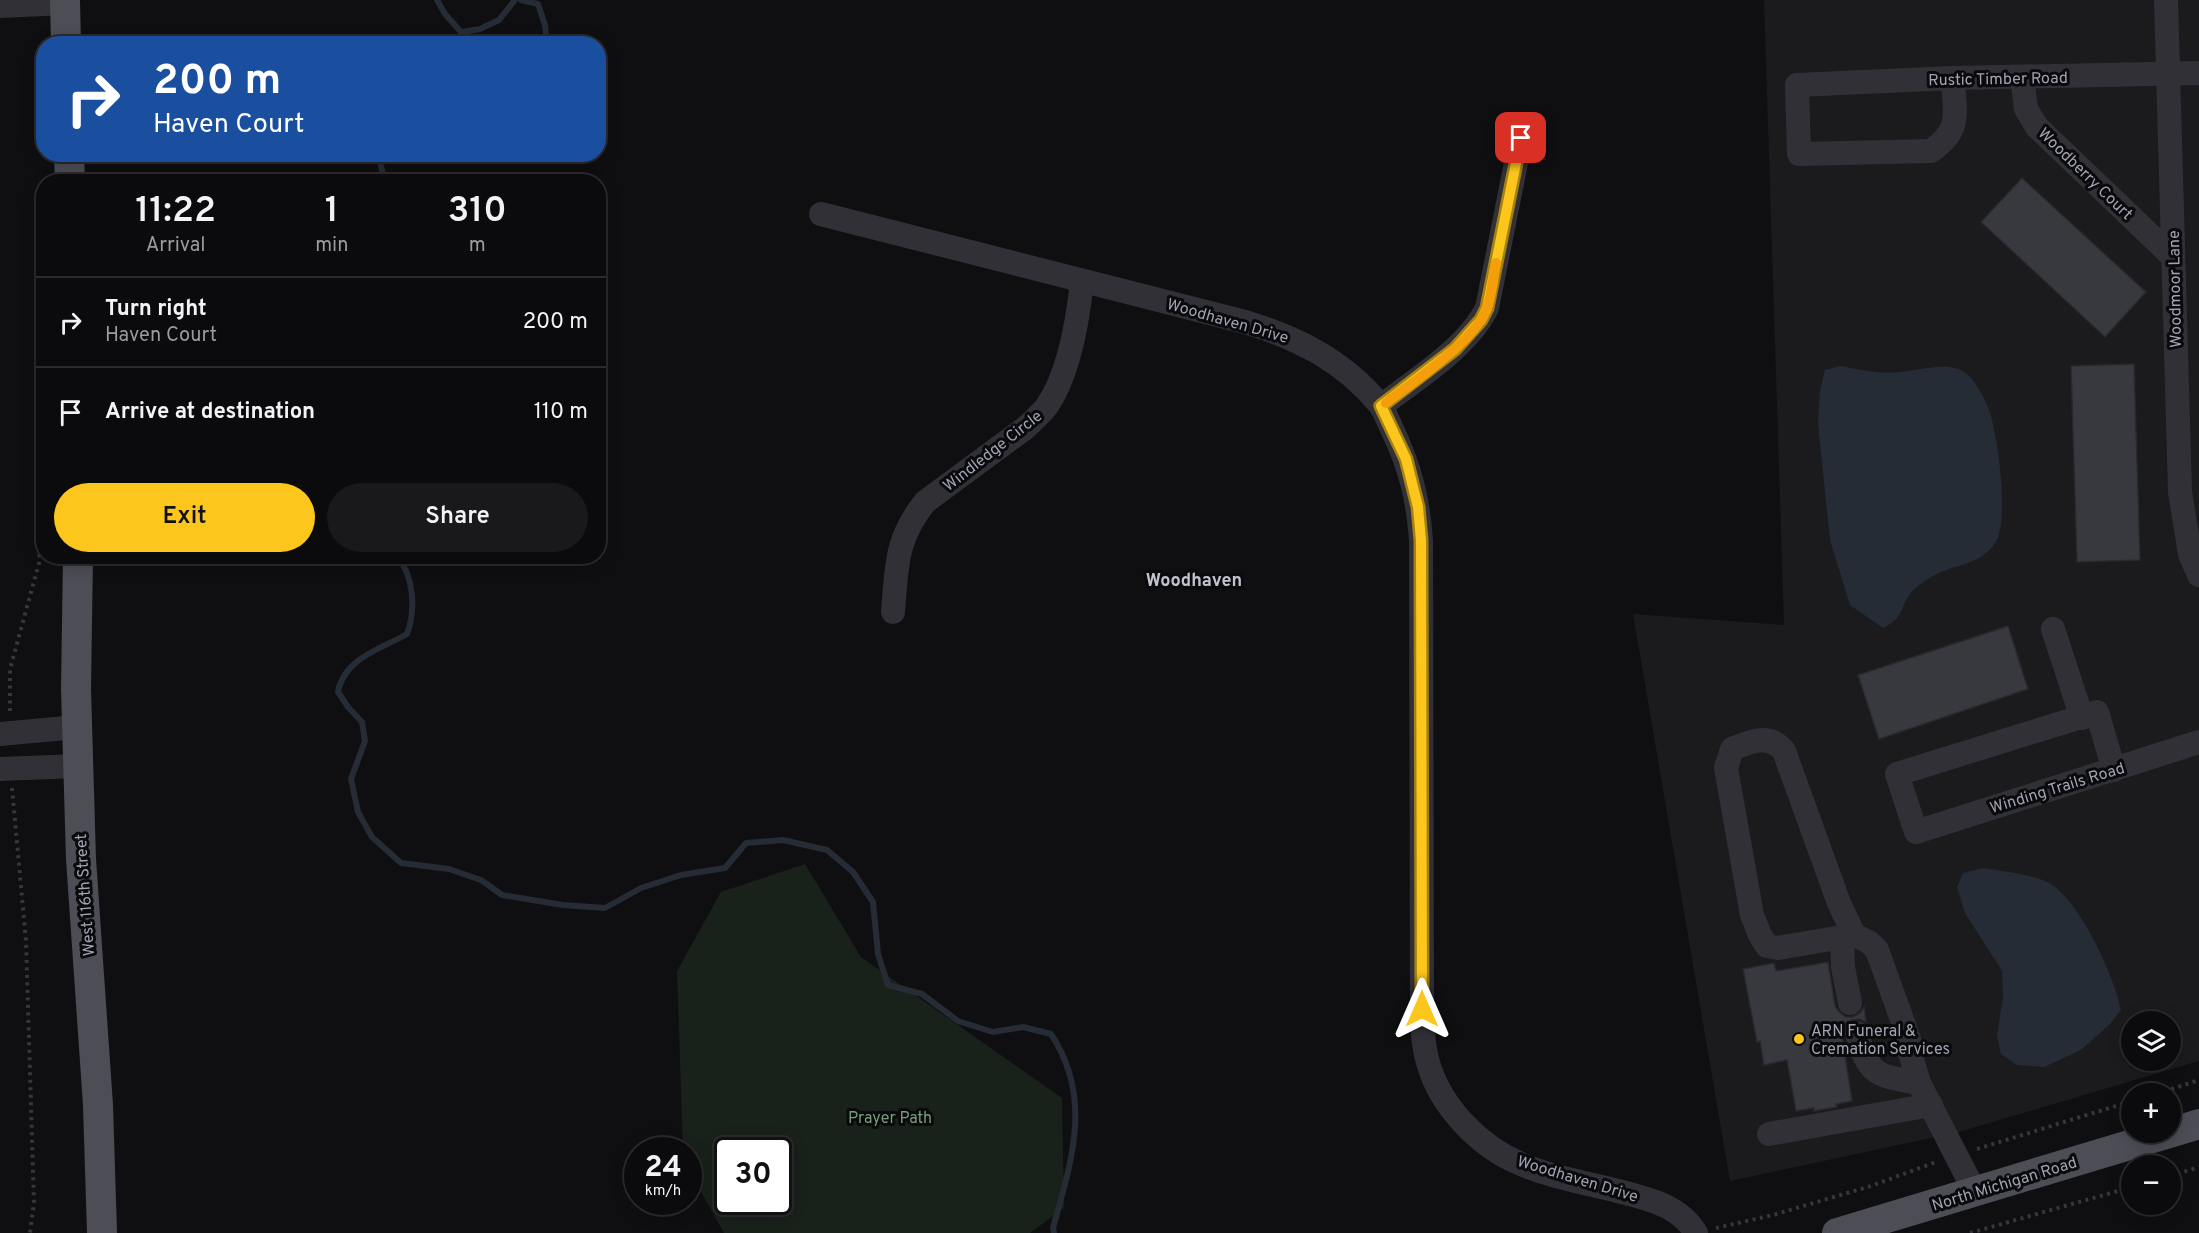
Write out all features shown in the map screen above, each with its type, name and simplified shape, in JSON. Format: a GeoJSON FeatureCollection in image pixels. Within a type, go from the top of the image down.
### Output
{"type":"FeatureCollection","features":[{"type":"Feature","properties":{"kind":"main road"},"geometry":{"type":"LineString","coordinates":[[65,1],[66,36]]}},
{"type":"Feature","properties":{"kind":"main road","name":"West 116th Street"},"geometry":{"type":"LineString","coordinates":[[78,564],[77,727],[81,859],[98,1105],[102,1233]]}},
{"type":"Feature","properties":{"kind":"main road","name":"North Michigan Road"},"geometry":{"type":"LineString","coordinates":[[1837,1233],[2199,1124]]}},
{"type":"Feature","properties":{"kind":"street","name":"Woodmoor Lane"},"geometry":{"type":"LineString","coordinates":[[2166,0],[2180,492],[2190,554],[2199,575]]}},
{"type":"Feature","properties":{"kind":"street"},"geometry":{"type":"LineString","coordinates":[[0,6],[65,1]]}},
{"type":"Feature","properties":{"kind":"street","name":"Rustic Timber Road"},"geometry":{"type":"LineString","coordinates":[[1953,78],[1955,126],[1944,142],[1931,151],[1799,154],[1797,84],[1953,78],[2199,73]]}},
{"type":"Feature","properties":{"kind":"street","name":"Woodberry Court"},"geometry":{"type":"LineString","coordinates":[[2022,78],[2026,109],[2037,127],[2173,257]]}},
{"type":"Feature","properties":{"kind":"street"},"geometry":{"type":"LineString","coordinates":[[1381,406],[1455,349],[1481,320],[1487,308],[1521,138]]}},
{"type":"Feature","properties":{"kind":"street","name":"Woodhaven Drive"},"geometry":{"type":"LineString","coordinates":[[820,214],[1282,333],[1341,368],[1381,406],[1406,459],[1418,507],[1420,529],[1422,1021],[1424,1046],[1430,1069],[1443,1096],[1457,1116],[1494,1149],[1520,1163],[1542,1171],[1652,1200],[1679,1213],[1702,1232]]}},
{"type":"Feature","properties":{"kind":"street","name":"Windledge Circle"},"geometry":{"type":"LineString","coordinates":[[893,612],[901,544],[906,529],[916,513],[925,502],[1024,429],[1039,416],[1048,404],[1057,388],[1066,363],[1079,307],[1082,281]]}},
{"type":"Feature","properties":{"kind":"street"},"geometry":{"type":"LineString","coordinates":[[2053,629],[2082,718],[2097,712],[2114,770]]}},
{"type":"Feature","properties":{"kind":"street","name":"Winding Trails Road"},"geometry":{"type":"LineString","coordinates":[[2082,718],[1897,774],[1916,832],[2199,742]]}},
{"type":"Feature","properties":{"kind":"street"},"geometry":{"type":"LineString","coordinates":[[5,734],[77,727]]}},
{"type":"Feature","properties":{"kind":"street"},"geometry":{"type":"LineString","coordinates":[[1850,1003],[1843,967],[1848,937],[1839,903],[1784,751],[1777,742],[1767,740],[1732,749],[1726,768],[1752,915],[1760,935],[1767,946],[1778,948],[1848,937],[1869,942],[1877,950],[1909,1039],[1919,1083],[1975,1192]]}},
{"type":"Feature","properties":{"kind":"street"},"geometry":{"type":"LineString","coordinates":[[6,768],[78,766]]}},
{"type":"Feature","properties":{"kind":"street"},"geometry":{"type":"LineString","coordinates":[[1857,1033],[1863,1056],[1873,1070],[1884,1076],[1919,1083]]}},
{"type":"Feature","properties":{"kind":"street"},"geometry":{"type":"LineString","coordinates":[[1769,1134],[1931,1105]]}},
{"type":"Feature","properties":{"kind":"path"},"geometry":{"type":"LineString","coordinates":[[5,734],[10,669],[39,564]]}},
{"type":"Feature","properties":{"kind":"path"},"geometry":{"type":"LineString","coordinates":[[6,768],[13,811],[26,941],[34,1203],[30,1233]]}},
{"type":"Feature","properties":{"kind":"path"},"geometry":{"type":"LineString","coordinates":[[2181,1086],[2199,1080]]}},
{"type":"Feature","properties":{"kind":"path"},"geometry":{"type":"LineString","coordinates":[[1702,1232],[1773,1215],[1871,1186],[1956,1155],[2121,1104]]}},
{"type":"Feature","properties":{"kind":"path"},"geometry":{"type":"LineString","coordinates":[[2181,1173],[2199,1167]]}},
{"type":"Feature","properties":{"kind":"path"},"geometry":{"type":"LineString","coordinates":[[1970,1233],[2121,1190]]}},
{"type":"Feature","properties":{"kind":"shaded area"},"geometry":{"type":"Polygon","coordinates":[[[1764,0],[2199,0],[2199,1061],[2181,1066],[2181,1011],[2121,1011],[2121,1071],[2165,1071],[1959,1132],[1730,1181],[1633,614],[1784,625],[1764,0]]]}},
{"type":"Feature","properties":{"kind":"shaded area"},"geometry":{"type":"Polygon","coordinates":[[[1841,366],[1884,372],[1937,367],[1958,369],[1969,376],[1982,394],[1990,413],[1996,441],[2001,479],[2002,517],[1995,543],[1981,557],[1936,574],[1918,586],[1906,600],[1898,617],[1883,628],[1850,605],[1830,540],[1818,424],[1820,390],[1825,370],[1841,366]]]}},
{"type":"Feature","properties":{"kind":"shaded area"},"geometry":{"type":"Polygon","coordinates":[[[1984,868],[2032,877],[2047,882],[2059,890],[2083,920],[2103,959],[2117,995],[2121,1010],[2109,1025],[2081,1050],[2044,1067],[2017,1065],[2001,1054],[1997,1035],[2003,997],[2002,971],[1965,913],[1957,887],[1963,873],[1984,868]]]}},
{"type":"Feature","properties":{"kind":"green space","name":"Prayer Path"},"geometry":{"type":"Polygon","coordinates":[[[805,864],[861,957],[1062,1098],[1064,1208],[1030,1233],[724,1233],[702,1193],[702,1137],[683,1137],[677,971],[721,892],[805,864]]]}},
{"type":"Feature","properties":{"kind":"building"},"geometry":{"type":"Polygon","coordinates":[[[2022,178],[2146,292],[2105,337],[1981,222],[2022,178]]]}},
{"type":"Feature","properties":{"kind":"building"},"geometry":{"type":"Polygon","coordinates":[[[2134,364],[2140,560],[2077,562],[2071,366],[2134,364]]]}},
{"type":"Feature","properties":{"kind":"building"},"geometry":{"type":"Polygon","coordinates":[[[2008,626],[2028,689],[1879,739],[1858,675],[2008,626]]]}},
{"type":"Feature","properties":{"kind":"building","name":"ARN Funeral & Cremation Services"},"geometry":{"type":"Polygon","coordinates":[[[1828,962],[1835,1006],[1839,1012],[1846,1017],[1853,1017],[1864,1007],[1866,1022],[1860,1019],[1852,1020],[1846,1024],[1842,1036],[1852,1101],[1836,1104],[1837,1107],[1796,1111],[1787,1060],[1764,1065],[1760,1041],[1757,1042],[1743,969],[1774,963],[1776,971],[1828,962]]]}},
{"type":"Feature","properties":{"kind":"waterway"},"geometry":{"type":"LineString","coordinates":[[437,0],[445,14],[461,32],[480,29],[499,20],[515,0]]}},
{"type":"Feature","properties":{"kind":"waterway"},"geometry":{"type":"LineString","coordinates":[[521,0],[538,4],[546,36]]}},
{"type":"Feature","properties":{"kind":"waterway"},"geometry":{"type":"LineString","coordinates":[[380,162],[383,174]]}},
{"type":"Feature","properties":{"kind":"waterway"},"geometry":{"type":"LineString","coordinates":[[403,564],[412,594],[412,614],[407,634],[375,650],[356,663],[342,680],[338,692],[362,722],[365,741],[351,779],[358,812],[372,837],[401,863],[449,869],[481,880],[502,895],[563,905],[605,908],[641,888],[681,875],[725,868],[746,843],[783,840],[827,850],[853,872],[873,902],[878,954],[888,985],[922,994],[958,1021],[993,1032],[1023,1027],[1051,1034],[1064,1058],[1072,1082],[1075,1105],[1072,1153],[1053,1228],[1054,1233]]}},
{"type":"Feature","properties":{"kind":"slow traffic"},"geometry":{"type":"LineString","coordinates":[[1386,403],[1455,349],[1470,334],[1487,308],[1496,263]]}},
{"type":"Feature","properties":{"kind":"place","name":"ARN Funeral & Cremation Services"},"geometry":{"type":"Point","coordinates":[1799,1039]}},
{"type":"Feature","properties":{"kind":"district","name":"Woodhaven"},"geometry":{"type":"Point","coordinates":[1194,580]}},
{"type":"Feature","properties":{"kind":"route"},"geometry":{"type":"LineString","coordinates":[[1422,1009],[1421,540],[1418,507],[1406,459],[1381,406],[1455,349],[1481,320],[1487,308],[1521,138]]}}]}
